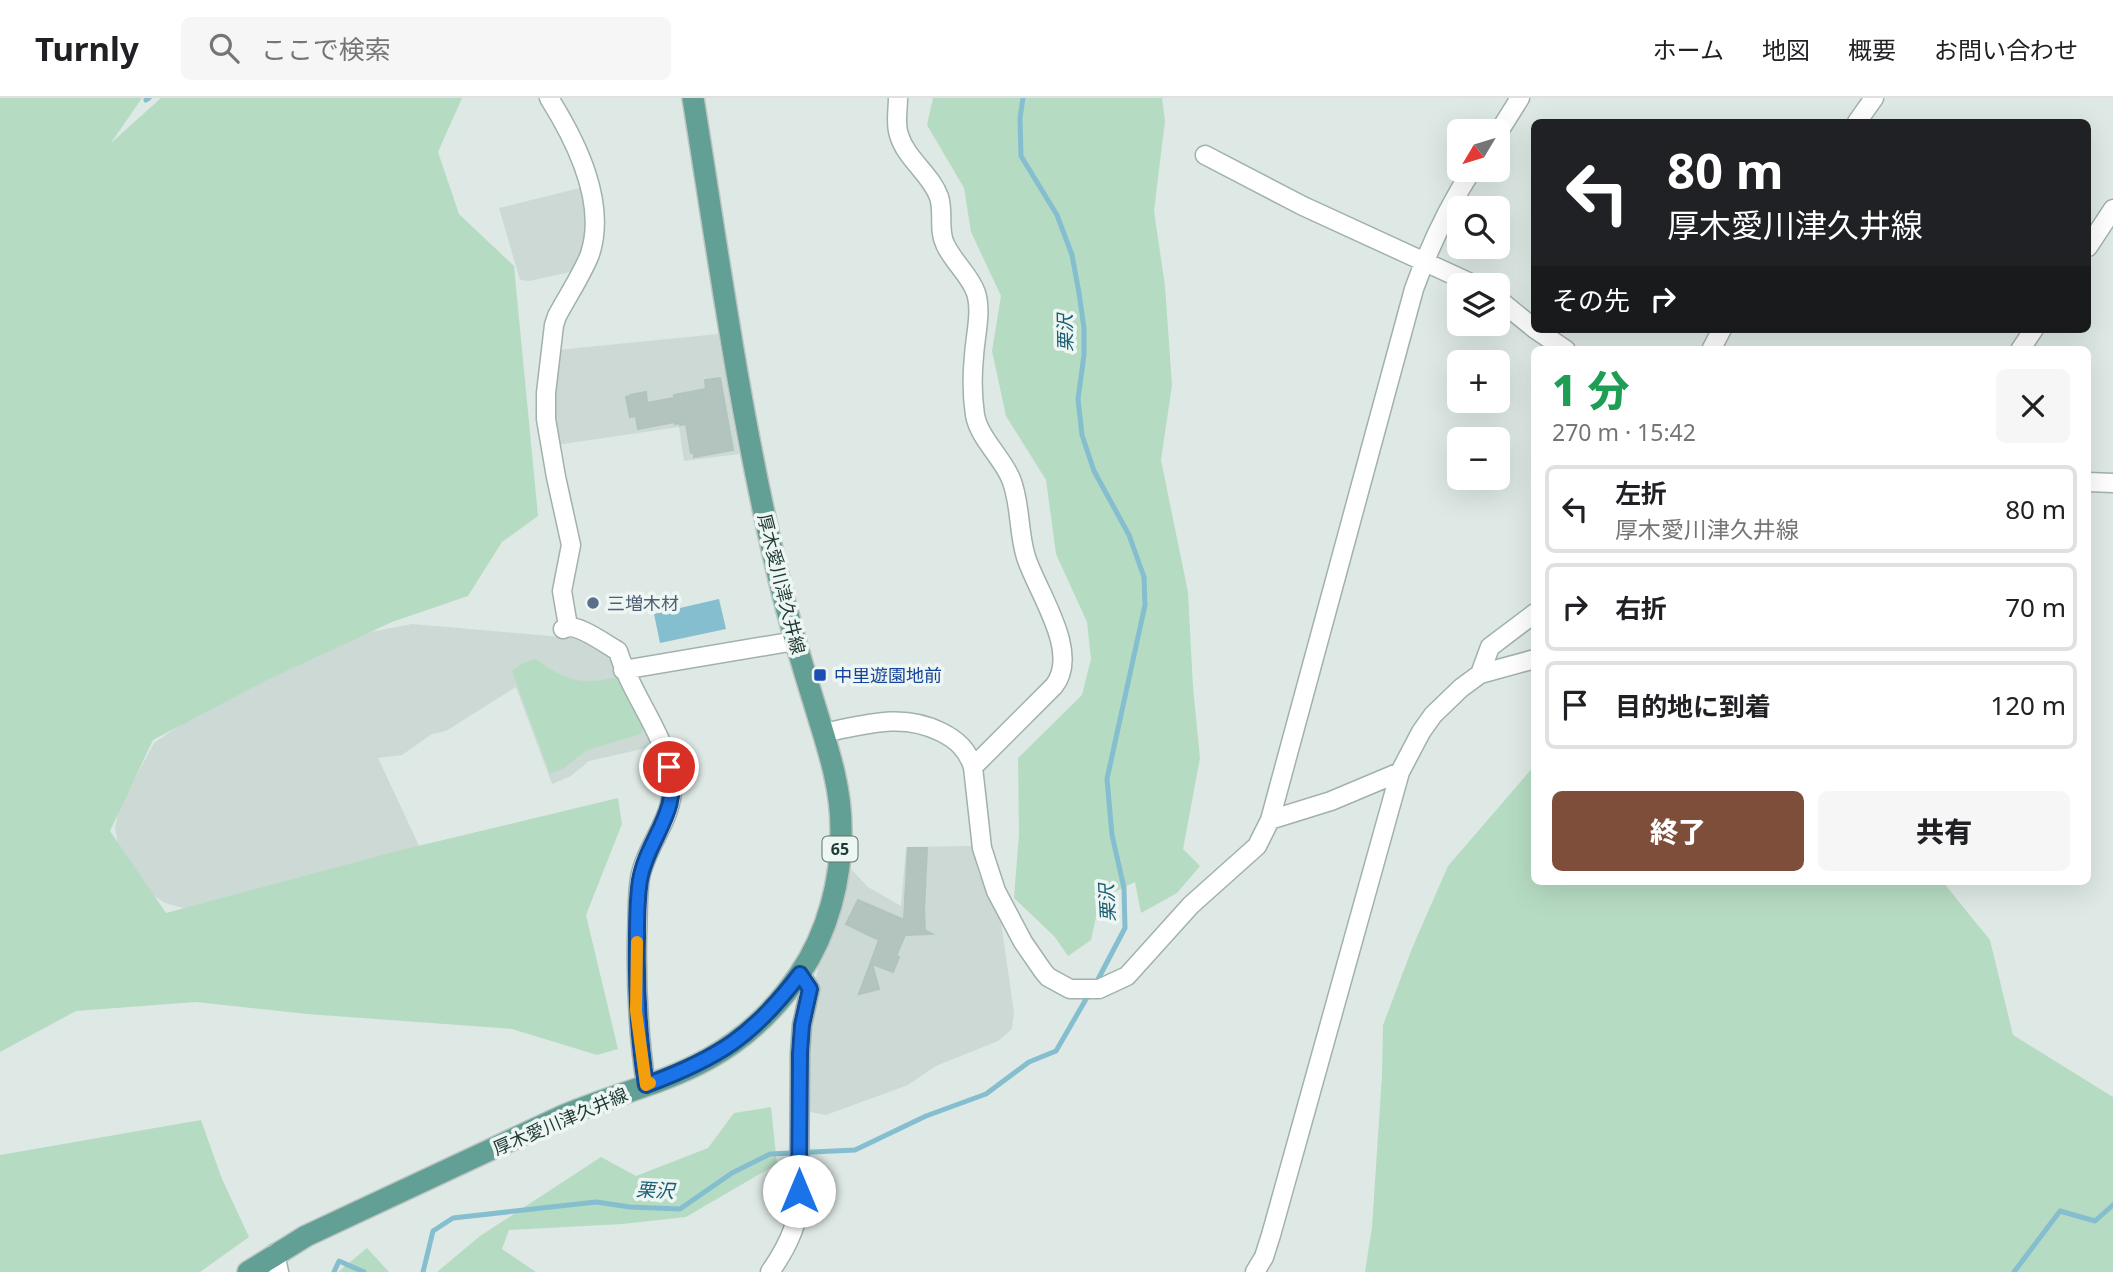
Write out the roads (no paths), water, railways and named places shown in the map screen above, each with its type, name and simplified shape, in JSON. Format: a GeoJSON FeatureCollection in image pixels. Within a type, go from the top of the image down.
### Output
{"type":"FeatureCollection","features":[{"type":"Feature","properties":{"kind":"main road","name":"厚木愛川津久井線"},"geometry":{"type":"LineString","coordinates":[[248,1272],[277,1263],[306,1236],[568,1114],[707,1060],[741,1037],[775,1005],[800,974],[829,909],[840,858],[839,799],[824,733],[795,641],[775,562],[748,433],[693,98]]}},
{"type":"Feature","properties":{"kind":"street"},"geometry":{"type":"LineString","coordinates":[[549,98],[573,139],[596,211],[590,254],[554,325],[546,393],[546,419],[571,545],[562,590],[565,627],[577,628],[618,651],[623,670],[659,742],[672,786],[667,817],[647,853],[639,892],[636,1011],[646,1085]]}},
{"type":"Feature","properties":{"kind":"street"},"geometry":{"type":"LineString","coordinates":[[898,98],[899,136],[938,195],[942,210],[943,239],[975,291],[978,304],[972,382],[976,419],[1005,468],[1015,492],[1026,555],[1052,617],[1063,663],[1063,671],[1054,686],[973,767]]}},
{"type":"Feature","properties":{"kind":"street"},"geometry":{"type":"LineString","coordinates":[[1507,119],[1520,98]]}},
{"type":"Feature","properties":{"kind":"street"},"geometry":{"type":"LineString","coordinates":[[1859,119],[1874,98]]}},
{"type":"Feature","properties":{"kind":"street"},"geometry":{"type":"LineString","coordinates":[[1205,155],[1303,206],[1447,273]]}},
{"type":"Feature","properties":{"kind":"street"},"geometry":{"type":"LineString","coordinates":[[824,733],[885,720],[906,720],[932,727],[959,742],[971,759],[973,767],[982,848],[996,891],[1042,971],[1070,989],[1093,990],[1127,976],[1191,905],[1257,846],[1270,820],[1392,367],[1423,263],[1465,182]]}},
{"type":"Feature","properties":{"kind":"street"},"geometry":{"type":"LineString","coordinates":[[2091,242],[2113,208]]}},
{"type":"Feature","properties":{"kind":"street"},"geometry":{"type":"LineString","coordinates":[[1510,309],[1531,326]]}},
{"type":"Feature","properties":{"kind":"street"},"geometry":{"type":"LineString","coordinates":[[1541,333],[1560,346]]}},
{"type":"Feature","properties":{"kind":"street"},"geometry":{"type":"LineString","coordinates":[[2091,482],[2113,483]]}},
{"type":"Feature","properties":{"kind":"street"},"geometry":{"type":"LineString","coordinates":[[1480,674],[1490,647],[1531,616]]}},
{"type":"Feature","properties":{"kind":"street"},"geometry":{"type":"LineString","coordinates":[[623,670],[795,641]]}},
{"type":"Feature","properties":{"kind":"street"},"geometry":{"type":"LineString","coordinates":[[1255,1272],[1264,1257],[1271,1235],[1400,772],[1420,732],[1461,688],[1480,674],[1531,660]]}},
{"type":"Feature","properties":{"kind":"street"},"geometry":{"type":"LineString","coordinates":[[1270,820],[1331,801],[1400,772]]}},
{"type":"Feature","properties":{"kind":"street"},"geometry":{"type":"LineString","coordinates":[[770,1272],[786,1248],[799,1208],[800,1046],[810,989],[800,974]]}},
{"type":"Feature","properties":{"kind":"water"},"geometry":{"type":"Polygon","coordinates":[[[719,599],[726,629],[660,643],[654,614],[719,599]]]}},
{"type":"Feature","properties":{"kind":"waterway","name":"栗沢"},"geometry":{"type":"LineString","coordinates":[[1023,98],[1020,118],[1021,156],[1057,215],[1072,255],[1079,293],[1084,328],[1084,355],[1078,399],[1082,435],[1094,471],[1129,535],[1144,577],[1145,605],[1107,779],[1112,835],[1124,888],[1125,928],[1095,985]]}},
{"type":"Feature","properties":{"kind":"waterway","name":"栗沢"},"geometry":{"type":"LineString","coordinates":[[423,1272],[433,1231],[453,1218],[596,1202],[630,1207],[680,1209],[732,1173],[770,1154],[855,1150],[926,1116],[986,1094],[1029,1062],[1056,1051],[1089,994]]}},
{"type":"Feature","properties":{"kind":"waterway"},"geometry":{"type":"LineString","coordinates":[[2014,1272],[2060,1211],[2095,1221],[2113,1205]]}},
{"type":"Feature","properties":{"kind":"waterway","name":"栗沢"},"geometry":{"type":"LineString","coordinates":[[334,1272],[339,1261],[364,1272]]}},
{"type":"Feature","properties":{"kind":"place","name":"三増木材"},"geometry":{"type":"Point","coordinates":[593,603]}},
{"type":"Feature","properties":{"kind":"place","name":"中里遊園地前"},"geometry":{"type":"Point","coordinates":[820,675]}}]}
